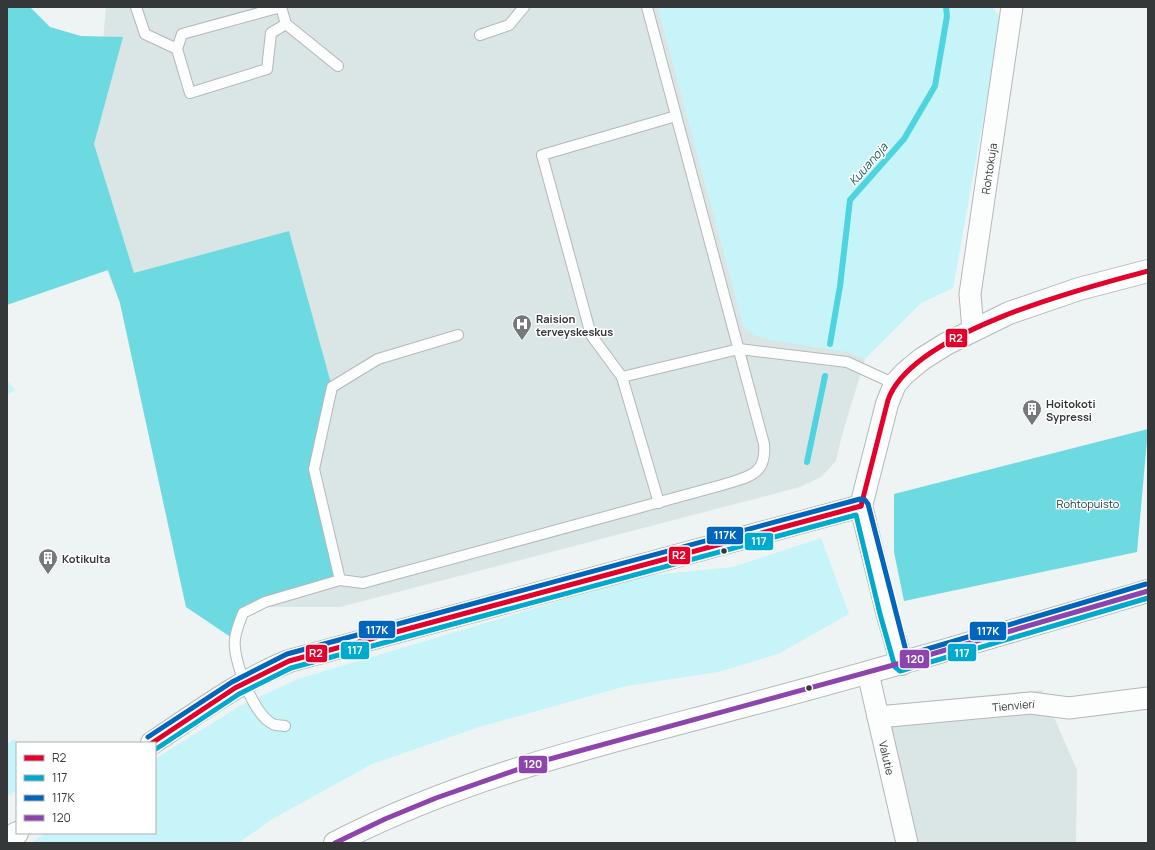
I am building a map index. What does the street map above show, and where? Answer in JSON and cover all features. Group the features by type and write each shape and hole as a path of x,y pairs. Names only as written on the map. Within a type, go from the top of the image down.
{"street":[{"name":"Rohtokuja","path":"974,330 970,294 1012,7"},
{"path":"902,664 887,612 862,506 887,404 896,384 905,373 922,359 974,330 1009,313 1079,289 1148,271"},
{"path":"154,742 245,682 264,671 289,661 862,506"},
{"path":"335,843 379,820 454,790 533,763 902,664 1148,591"},
{"name":"Valutie","path":"868,673 907,843"},
{"name":"Tienvieri","path":"878,717 1031,703 1069,708 1148,698"},
{"path":"7,839 16,834"}],"lane":[{"path":"136,7 145,34 176,49"},
{"path":"286,24 271,32 268,69 190,93 176,49 182,34 281,7 286,24 338,66"},
{"path":"480,35 509,25 524,7"},
{"path":"285,726 273,724 256,709 245,682 236,654 235,640 243,613 265,602 340,580 363,583 659,503 748,476 759,469 764,462 764,444 647,7"},
{"path":"659,503 622,377 591,335 542,155 676,116"},
{"path":"340,580 314,469 332,387 378,359 458,335"},
{"path":"622,377 739,349 847,362 896,384"}],"shaded area":[{"path":"106,7 658,7 744,327 853,353 865,359 842,435 836,461 821,477 800,487 340,607 186,607 120,303 107,270 94,144"},
{"path":"658,7 992,7 998,14 1000,25 953,288 921,303 865,359 853,353 771,340 756,336 744,327"},
{"path":"7,380 15,390 7,395"},
{"path":"821,538 849,614 778,654 718,672 626,686 479,727 372,764 274,818 238,843 31,843 44,834 156,834 156,758 240,706 298,679 643,576 733,567"},
{"path":"1042,690 1077,770 1076,843 911,843 884,705"},
{"path":"14,739 16,742 16,791 7,796 7,744"}],"green space":[{"path":"30,7 50,27 81,36 123,37 94,144 134,273 289,231 332,387 314,469 340,580 243,613 235,640 186,607 120,303 108,270 7,305 7,8"},
{"name":"Rohtopuisto","path":"1148,429 1137,552 904,601 894,552 894,494"}],"waterway":[{"name":"Kuuanoja","path":"830,344 840,286 850,200 904,139 935,86 947,16 946,7"},
{"name":"Kuuanoja","path":"807,462 825,376"}],"transit line":[{"name":"R2","path":"861,506 888,400 903,376 930,354 964,334 1003,316 1043,301 1148,271"},
{"name":"117K","path":"148,737 232,682 287,654 860,499 865,500 868,504 907,655 1146,584"},
{"name":"R2","path":"154,742 235,688 289,661 861,506"},
{"name":"117","path":"156,749 239,694 291,668 856,515 880,614 895,667 900,671 1148,598"},
{"name":"120","path":"335,843 385,819 436,798 539,762 901,663 1148,591"}],"place":[{"name":"Raision terveyskeskus","path":"522,341"},
{"name":"Hoitokoti Sypressi","path":"1032,426"},
{"name":"Kotikulta","path":"48,575"}]}
